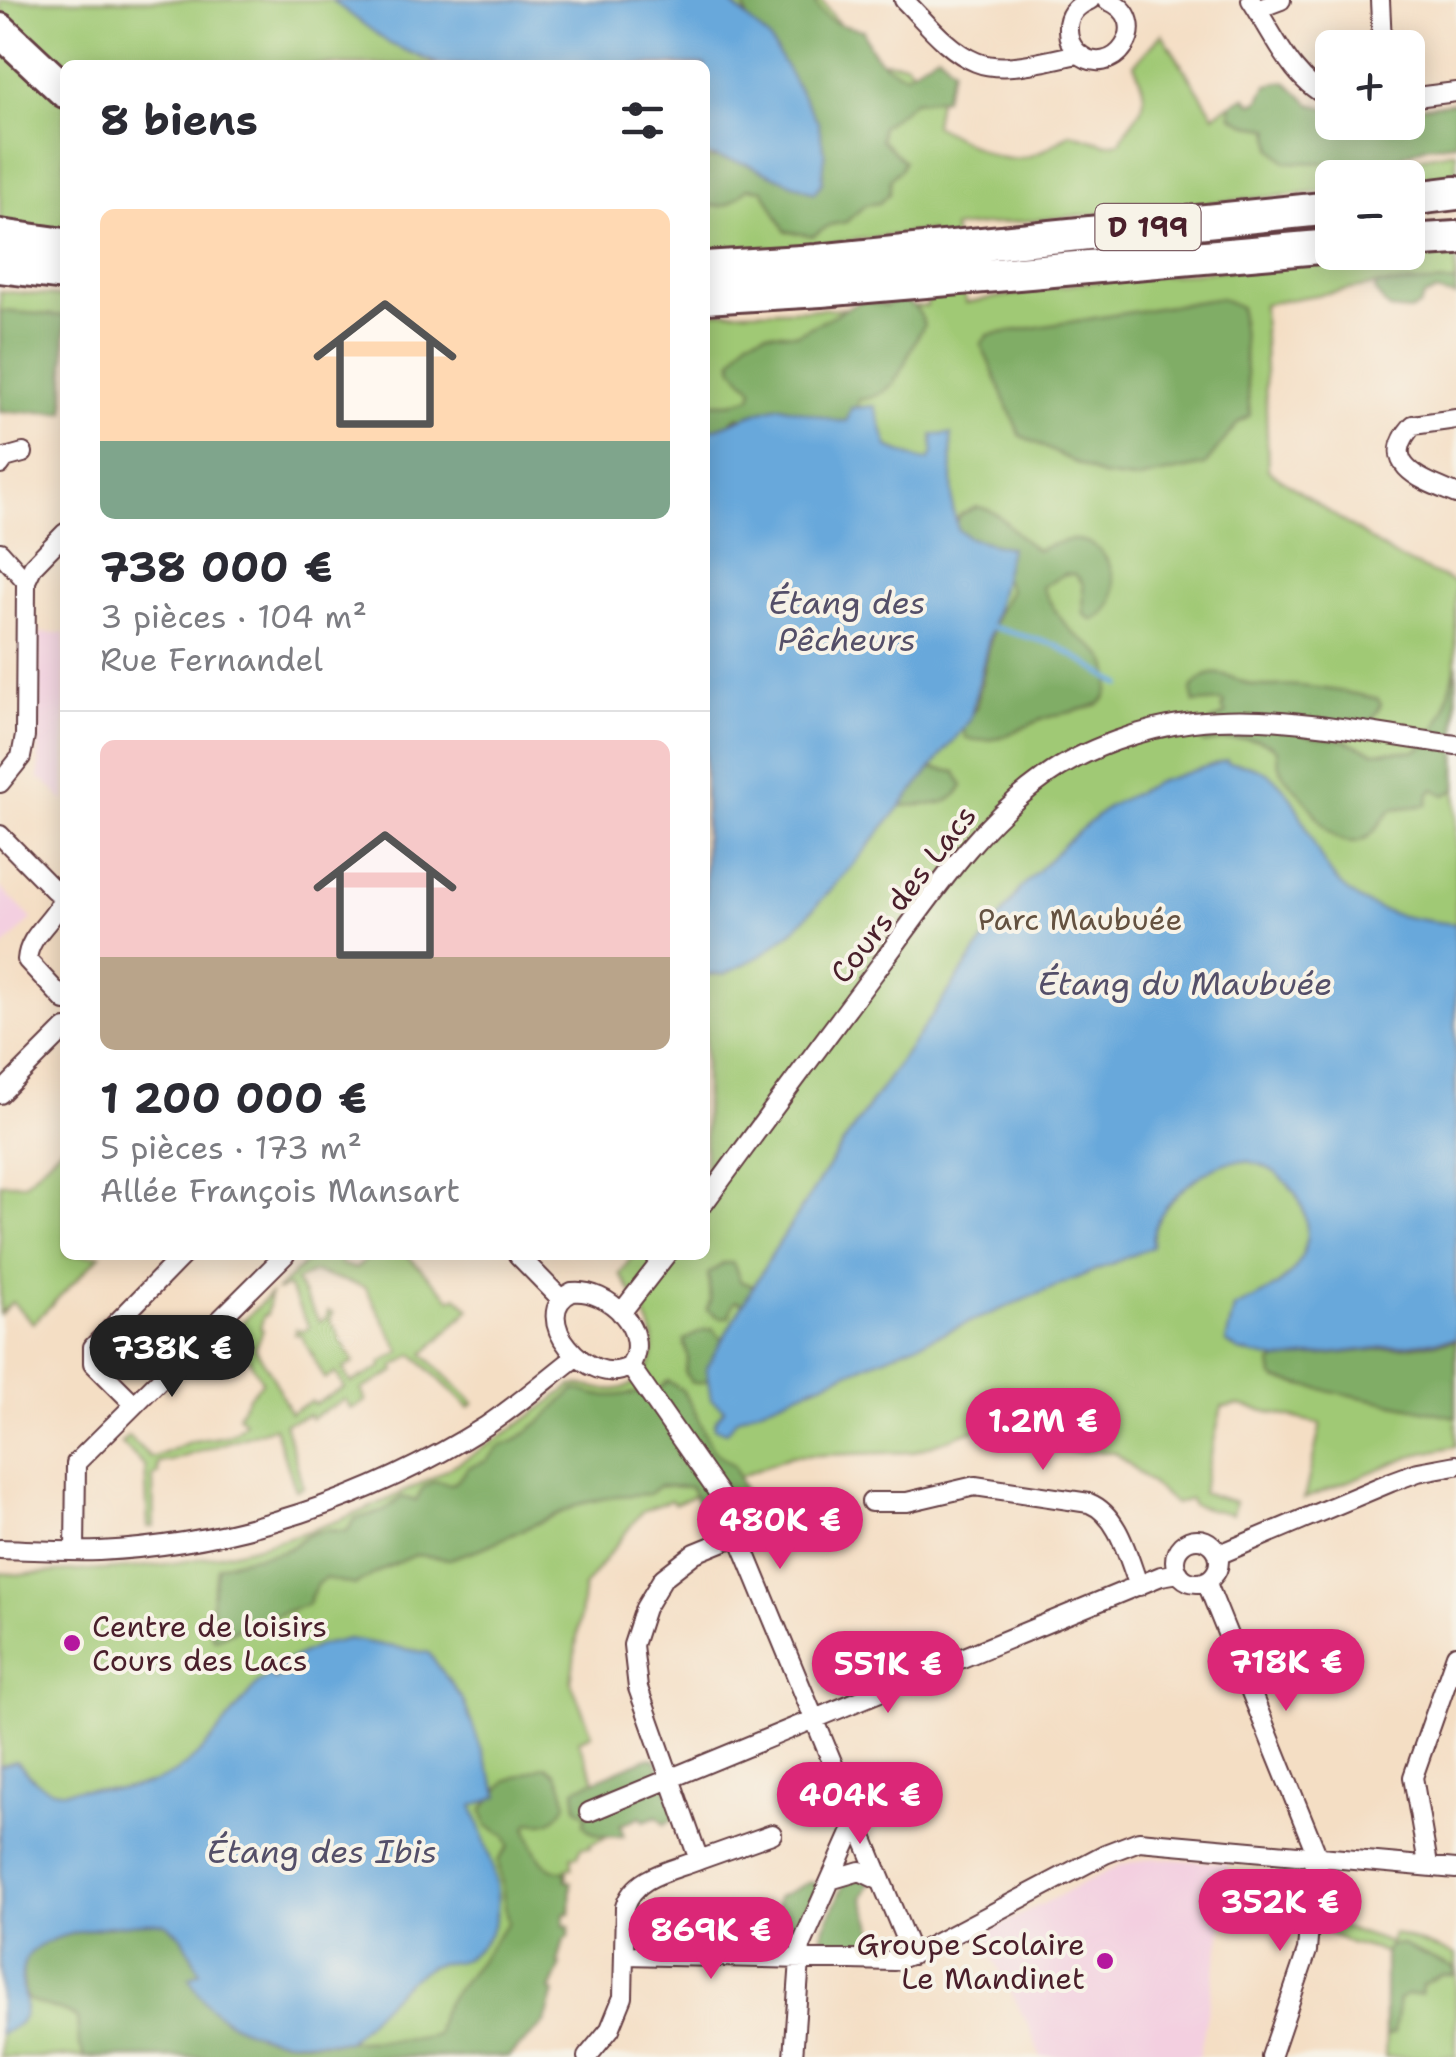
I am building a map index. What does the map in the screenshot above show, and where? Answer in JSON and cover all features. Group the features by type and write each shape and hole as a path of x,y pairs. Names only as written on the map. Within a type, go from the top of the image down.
{"highway":[{"path":"0,30 60,86"},
{"path":"1425,197 1456,193"},
{"name":"D 199","path":"977,261 1315,211"},
{"path":"0,236 60,244"},
{"path":"1425,240 1456,238"},
{"name":"D 199","path":"710,296 977,261 1315,247"},
{"path":"0,266 60,273"},
{"name":"D 199","path":"710,268 922,266"},
{"path":"0,282 60,288"}],"street":[{"path":"904,0 956,50 988,66 1079,54"},
{"path":"1090,0 1075,9 1067,27 1072,47 1096,61 1114,57 1127,43 1130,25 1126,16 1107,0"},
{"path":"1282,0 1254,5 1315,91"},
{"path":"1380,0 1381,30"},
{"path":"1425,96 1456,92"},
{"path":"1452,420 1413,425 1405,434 1401,456 1412,475 1456,494"},
{"path":"0,465 6,458 23,454"},
{"path":"0,782 21,757 25,736 26,582 32,566 60,539"},
{"path":"0,552 26,582"},
{"name":"Cours des Lacs","path":"710,1195 952,868 1004,810 1046,776 1088,752 1142,734 1214,720 1266,720 1456,746"},
{"path":"0,835 60,892"},
{"path":"60,907 31,940 26,960 60,997"},
{"path":"0,1094 60,1034"},
{"path":"134,1404 93,1363 93,1347 179,1260"},
{"path":"75,1551 76,1464 280,1260"},
{"path":"523,1260 561,1299"},
{"path":"620,1313 662,1260"},
{"path":"572,1292 590,1292 620,1313 636,1340 637,1351 630,1366 613,1373 577,1356 556,1326 556,1308 572,1292"},
{"path":"0,1549 75,1551 152,1546 210,1537 306,1512 363,1491 444,1451 489,1424 577,1356"},
{"path":"630,1366 712,1481 739,1535 912,1955"},
{"path":"1179,1573 1175,1561 1183,1544 1202,1540 1225,1552 1418,1472 1456,1465"},
{"path":"871,1502 907,1502 975,1486 1084,1502 1100,1508 1112,1522 1139,1586"},
{"path":"699,1860 638,1688 634,1644 645,1608 663,1578 694,1553 739,1535"},
{"path":"589,1812 1171,1572 1194,1582 1206,1581 1216,1572 1217,1551"},
{"path":"1206,1581 1313,1842 1315,1856 1309,1940 1271,2057"},
{"path":"1428,1864 1414,1777 1456,1655"},
{"path":"793,2057 798,1961 805,1935 857,1820"},
{"path":"587,2057 618,2014 623,1996 625,1908 629,1894 638,1884 772,1834"},
{"path":"624,1955 878,1962 912,1955 1104,1854 1139,1841 1456,1869"},
{"path":"833,1879 860,1871 882,1881"}],"shaded area":[{"path":"39,633 60,633 60,797 44,780 39,780"},
{"path":"0,887 32,919 0,951"},
{"name":"Groupe Scolaire Le Mandinet","path":"1154,1858 1228,1863 1223,1925 1199,2057 1041,2057 981,1935 1122,1864"}],"green space":[{"name":"Parc Maubuée","path":"0,0 821,0 866,60 906,63 938,100 934,125 987,153 1016,159 1049,147 1070,133 1107,144 1120,142 1144,100 1134,64 1162,34 1214,115 1231,104 1232,116 1249,125 1270,128 1273,149 1354,160 1315,160 1315,193 953,228 966,303 1080,283 1315,262 1315,270 1425,270 1425,252 1456,249 1456,282 1376,285 1263,304 1268,470 1394,556 1456,583 1456,1446 1411,1456 1304,1499 1321,1424 1239,1405 1222,1407 1202,1493 1235,1502 1232,1514 1192,1505 1190,1499 1175,1504 1115,1452 1045,1451 979,1428 913,1452 791,1456 674,1504 671,1500 642,1511 584,1587 571,1682 592,1734 578,1740 596,1783 662,1807 620,1825 617,1833 590,1844 591,1847 581,1847 578,1856 572,1856 566,1881 571,1882 570,1913 564,1913 569,1937 564,1940 558,1963 561,1965 550,1990 554,1992 545,2023 508,2057 0,2057 0,1573 144,1567 211,1557 276,1541 339,1520 458,1463 571,1386 618,1389 636,1382 648,1368 653,1349 651,1329 620,1274 630,1260 710,1260 710,312 927,306 930,231 790,248 710,250 710,60 60,60 60,68 0,10"},
{"path":"743,0 814,0 828,18 864,30 873,52 898,72 906,74 938,53 953,68 944,98 914,101 881,127 881,140 904,161 891,178 889,194 879,203 865,205 846,222 830,225 813,236 785,231 763,190 748,188 724,206 710,204 710,159 732,155 749,27"},
{"path":"0,39 60,95 60,231 0,223"},
{"path":"1285,81 1315,105 1315,140 1425,140 1425,106 1456,102 1456,143 1426,146 1393,160 1286,162 1273,149 1270,128 1249,125 1232,116 1231,104 1245,97 1252,103 1259,101 1267,85"},
{"name":"Parc Maubuée","path":"1456,151 1456,178 1425,181 1425,160 1406,160"},
{"path":"1456,282 1456,297 1435,292 1409,311 1389,309 1375,292 1376,285"},
{"path":"0,291 60,297 60,412 0,412"},
{"path":"1220,298 1240,307 1250,415 1238,423 1205,465 1134,480 1102,476 1020,435 981,344 988,335"},
{"path":"863,300 886,305 899,301 911,304 924,326 894,383 874,397 859,400 853,423 749,421 740,416 732,420 737,427 710,434 710,403 731,403 751,397 753,389 734,369 732,360 748,338 767,332 797,334"},
{"path":"0,311 60,316 60,412 0,412"},
{"path":"977,507 995,513 1037,550 1072,540 1095,546 1104,555 1114,579 1111,604 1093,620 1084,614 1083,584 1075,574 1065,574 1042,587 1068,627 1107,662 1109,685 1103,701 987,740 966,738 962,725 976,708 997,612 1010,591 993,564 953,525 961,514"},
{"path":"1456,665 1456,790 1445,795 1434,789 1427,805 1392,809 1369,836 1350,842 1334,836 1322,823 1286,779 1277,750 1269,744 1242,739 1204,743 1199,729 1226,714 1222,708 1225,704 1194,703 1191,690 1205,676 1220,674 1253,685 1310,687 1378,699 1381,705 1365,725 1288,728 1311,736 1341,739 1374,752 1415,751 1434,732 1445,709"},
{"path":"924,767 956,772 963,786 944,802 903,806 897,797"},
{"path":"60,1148 60,1260 96,1260 33,1323 12,1302 0,1314 0,1183 25,1183"},
{"path":"308,1260 342,1260 340,1264 356,1269 365,1260 412,1260 451,1299 457,1296 470,1309 424,1354 474,1403 469,1408 413,1354 394,1367 396,1371 361,1390 366,1401 351,1409 345,1399 311,1418 309,1415 285,1423 303,1487 296,1490 274,1427 158,1462 158,1474 153,1476 154,1527 148,1527 145,1466 121,1443 128,1436 154,1457 193,1441 228,1435 245,1422 238,1415 262,1382 243,1348 233,1355 224,1348 234,1339 230,1334 270,1294 255,1348 290,1413 344,1388 336,1373 325,1379 301,1335 295,1334 296,1329 303,1331 309,1327 288,1286 276,1291","holes":["314,1272 365,1287 401,1352 351,1383 343,1369 354,1362 330,1320 333,1313 328,1311 326,1318 319,1321 296,1281"]},
{"path":"724,1263 733,1263 741,1282 759,1286 753,1307 737,1301 729,1317 719,1317 707,1310 711,1300 708,1274"},
{"path":"713,1329 726,1345 718,1366 706,1381 691,1382 685,1372 688,1359 684,1340"},
{"path":"1456,1341 1456,1417 1273,1377 1271,1364 1278,1360"},
{"path":"668,1381 682,1390 712,1449 734,1466 753,1510 750,1512 713,1529 690,1487 659,1486 649,1494 580,1504 449,1559 416,1555 355,1585 325,1578 317,1584 307,1605 215,1639 212,1636 212,1595 218,1567 288,1549 313,1533 347,1531 355,1519 384,1511 402,1497 416,1501 423,1488 434,1481 451,1484 469,1467 486,1461 500,1446 515,1441 544,1419 574,1390 605,1396 655,1392"},
{"path":"647,1758 656,1759 676,1814 673,1820 664,1824 657,1816 644,1821 641,1816 620,1825 624,1836 602,1836 588,1829 584,1825 586,1814 577,1808 575,1789"},
{"path":"545,1766 558,1777 567,1803 552,1820 530,1822 526,1827 544,1863 566,1872 566,1881 571,1882 570,1913 564,1913 569,1937 564,1940 558,1963 561,1965 550,1990 554,1992 545,2023 508,2057 84,2057 77,2019 26,1998 23,1967 35,1949 90,1930 165,1923 182,1936 200,1972 190,1978 206,2002 245,2030 282,2040 321,2042 398,2040 436,2034 450,1998 508,1923 498,1861 509,1846 505,1835 487,1826 482,1810 506,1781"},
{"path":"858,1878 871,1882 863,1897 874,1928 874,1942 870,1946 832,1948 822,1941 822,1933 844,1884"},
{"path":"810,1882 821,1886 819,1890 800,1914 787,1942 777,1949 773,1947 778,1897"},
{"path":"1323,1921 1390,1943 1393,1933 1456,1955 1456,2057 1385,2057 1389,1953 1350,1943 1321,1930"},
{"path":"1400,1944 1454,1968 1455,1975 1441,1975 1422,1985 1421,1994 1399,1999 1394,2033 1385,2036 1385,1953 1389,1946"}],"water":[{"path":"331,0 728,0 770,40 818,122 825,156 822,183 814,193 747,164 710,156 710,60 428,60 390,44"},
{"name":"Étang des Pêcheurs","path":"781,406 847,421 851,408 875,406 888,447 920,460 929,460 933,453 933,435 951,434 953,510 958,530 970,538 1010,548 970,720 856,862 795,929 762,955 725,974 710,975 710,429"},
{"name":"Étang du Maubuée","path":"1227,760 1270,775 1284,789 1324,863 1348,891 1392,913 1456,924 1456,1339 1278,1360 1239,1351 1226,1342 1234,1308 1260,1296 1291,1272 1305,1247 1307,1229 1295,1193 1283,1178 1249,1162 1229,1162 1199,1177 1171,1201 1157,1222 1152,1247 737,1418 726,1432 715,1428 714,1423 724,1409 711,1399 706,1368 772,1254 846,1139 1020,889 1109,806 1157,782"},
{"name":"Étang des Ibis","path":"348,1639 429,1653 463,1700 499,1796 473,1806 497,1888 493,1927 482,1944 464,1959 432,1966 416,1975 348,2041 312,2042 260,2035 227,2021 213,2010 189,1978 200,1972 182,1936 165,1923 89,1930 34,1950 22,1973 25,2011 14,2027 0,2034 0,1766 16,1761 41,1784 60,1791 117,1789 167,1777 204,1749 258,1683 270,1675 275,1680 281,1677 281,1664 318,1646"}],"waterway":[{"path":"992,627 1056,645 1121,685"}],"place":[{"name":"Centre de loisirs Cours des Lacs","path":"72,1643"},
{"name":"Groupe Scolaire Le Mandinet","path":"1105,1961"}]}
